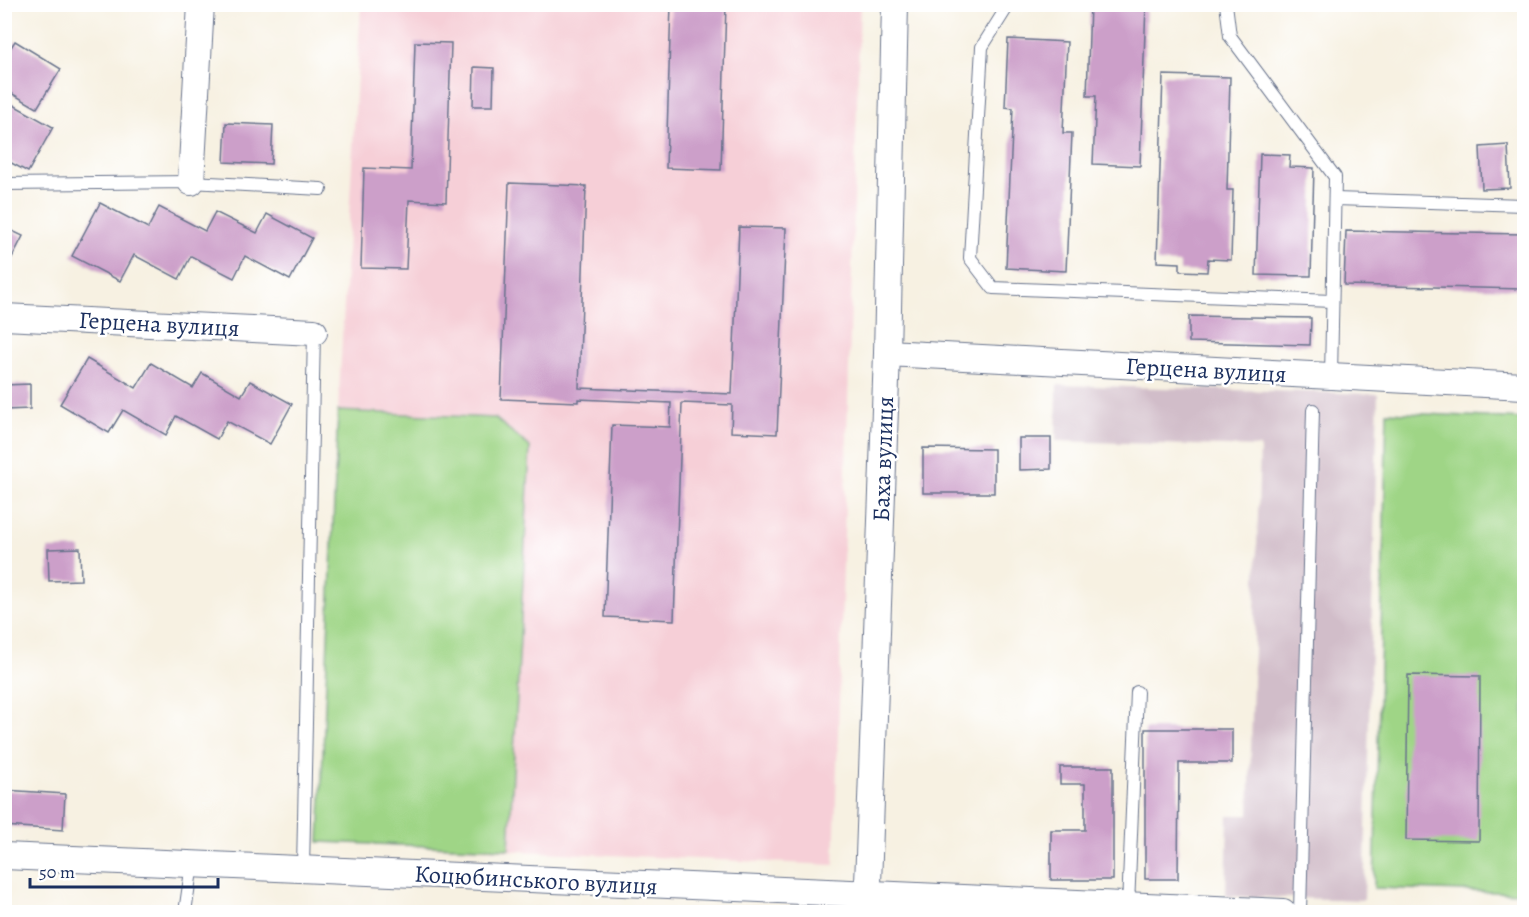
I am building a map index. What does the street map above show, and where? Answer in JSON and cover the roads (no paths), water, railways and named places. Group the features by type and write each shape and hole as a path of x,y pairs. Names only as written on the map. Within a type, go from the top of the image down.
{"street":[{"path":"191,182 201,4"},
{"name":"Баха вулиця","path":"867,903 887,354 895,4"},
{"name":"Герцена вулиця","path":"4,317 315,332"},
{"name":"Герцена вулиця","path":"887,354 1524,386"},
{"name":"Коцюбинського вулиця","path":"4,856 303,869 867,903 1128,906 1283,912"}],"lane":[{"path":"1009,4 982,47 970,258 993,288 1332,301"},
{"path":"1226,4 1230,36 1335,177 1331,376"},
{"path":"4,184 191,182 321,189"},
{"path":"1335,200 1524,205"},
{"path":"303,869 315,332"},
{"path":"1300,912 1313,410"},
{"path":"1128,906 1137,692"},
{"path":"185,912 192,864"}]}
